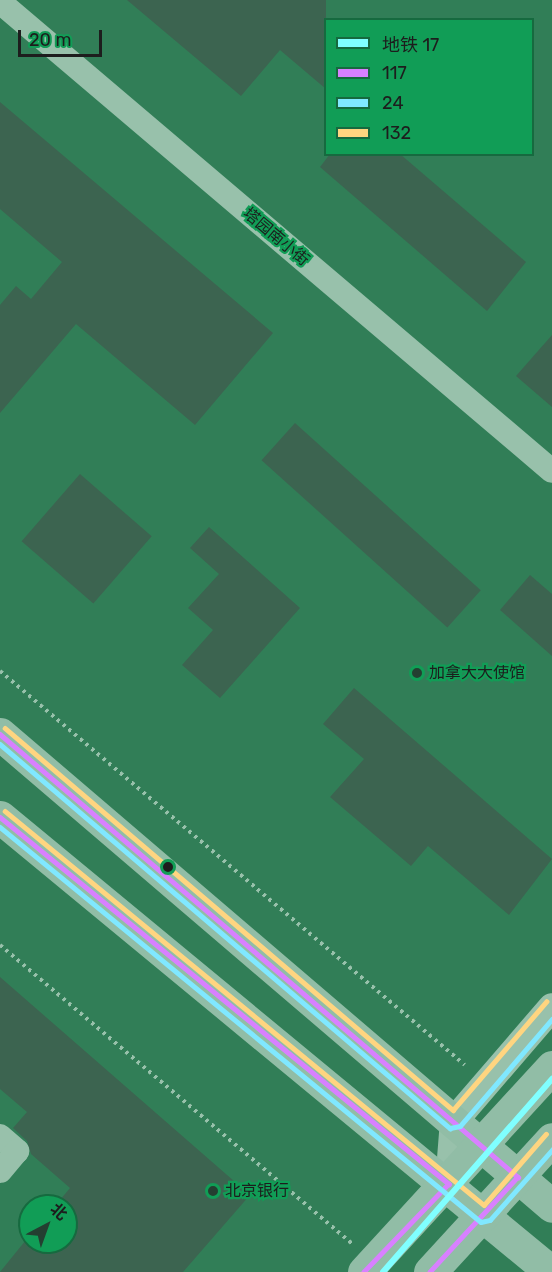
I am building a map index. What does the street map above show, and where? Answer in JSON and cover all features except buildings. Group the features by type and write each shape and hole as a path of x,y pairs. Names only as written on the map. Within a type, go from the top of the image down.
{"main road":[{"path":"0,734 552,1206"},
{"path":"0,817 449,1184 551,1272"},
{"path":"368,1267 449,1184 552,1067"},
{"path":"430,1272 485,1215 552,1139"}],"street":[{"name":"塔园南小街","path":"0,2 552,471"},
{"path":"449,1184 453,1121 552,1007"},
{"path":"0,1136 17,1151 0,1171"}],"path":[{"path":"0,671 487,1083"},
{"path":"0,945 368,1267"}],"metro line":[{"name":"17","path":"383,1272 552,1079"}],"transit line":[{"name":"132","path":"5,728 453,1110 546,1002"},
{"name":"117","path":"0,734 518,1177 430,1272"},
{"name":"24","path":"0,744 450,1128 460,1126 552,1019"},
{"name":"132","path":"5,811 484,1205 546,1134"},
{"name":"117","path":"0,817 449,1184 364,1272"},
{"name":"24","path":"0,827 481,1222 490,1220 552,1150"}],"place":[{"name":"加拿大大使馆","path":"417,673"},
{"name":"北京银行","path":"213,1191"}]}
